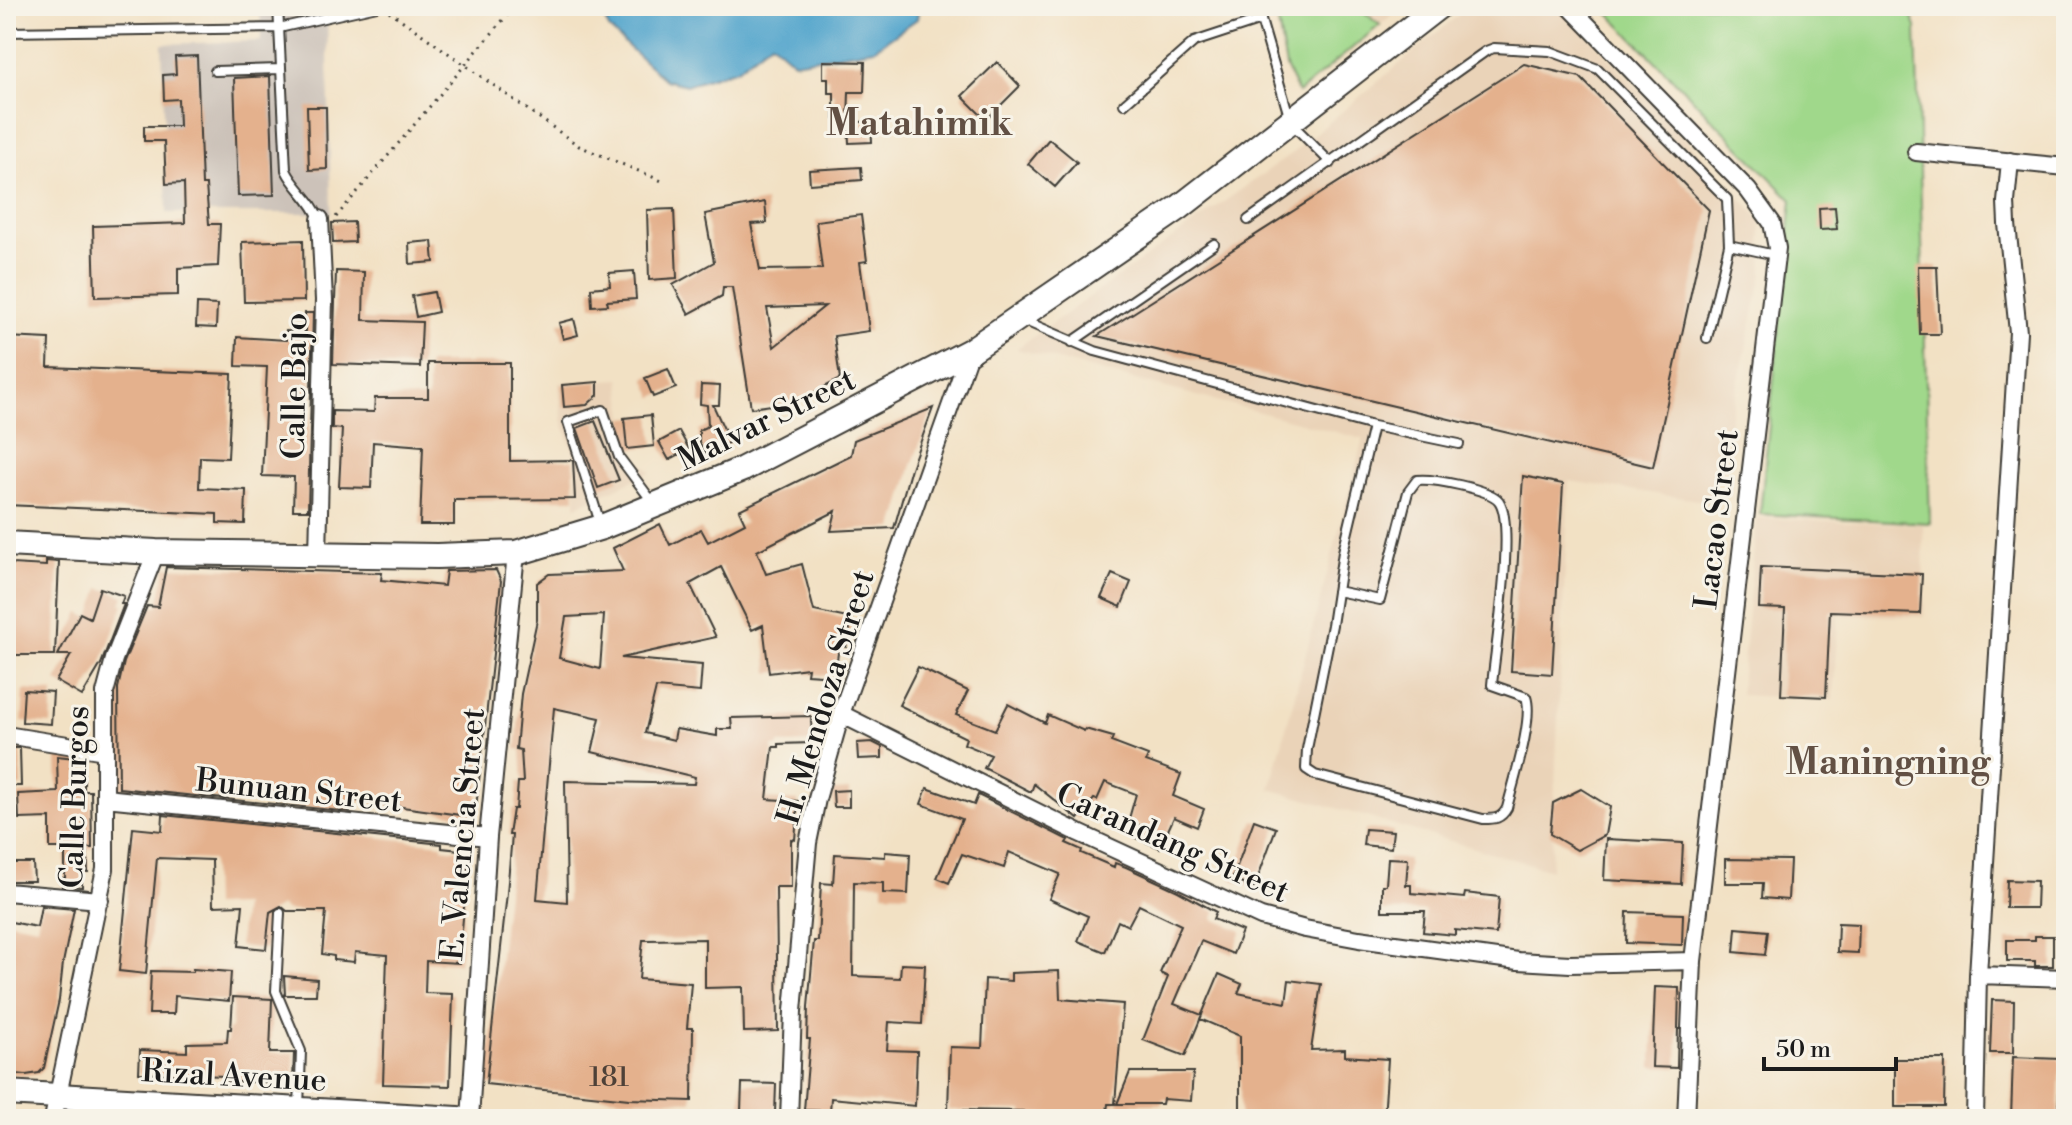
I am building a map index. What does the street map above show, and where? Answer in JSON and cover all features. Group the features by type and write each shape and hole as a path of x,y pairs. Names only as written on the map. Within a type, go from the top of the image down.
{"main road":[{"name":"Malvar Street","path":"6,544 156,552 437,556 516,553 602,527 743,469 970,351 1169,215 1439,6"},
{"name":"Rizal Avenue","path":"6,1093 55,1108 299,1111 458,1119"}],"street":[{"name":"Lacao Street","path":"1569,6 1761,205 1772,223 1777,248 1693,961 1686,1119"},
{"path":"1916,152 2066,167"},
{"path":"1975,1119 1978,975 2016,393 2018,332 2006,202 2010,161"},
{"name":"Calle Bajo","path":"318,555 324,300 321,226"},
{"name":"H. Mendoza Street","path":"789,1119 793,1011 808,843 817,799 841,714 970,351"},
{"name":"Calle Burgos","path":"55,1108 105,869 107,681 156,552"},
{"name":"E. Valencia Street","path":"470,1119 488,837 516,553"},
{"name":"Carandang Street","path":"841,714 1079,833 1261,917 1359,939 1518,961 1570,964 1693,961"},
{"path":"6,735 105,751"},
{"name":"Bunuan Street","path":"105,798 488,837"},
{"path":"6,892 100,900"},
{"path":"1978,975 2066,978"}],"lane":[{"path":"278,6 286,170 293,185 315,207 321,226"},
{"path":"6,32 279,28 380,6"},
{"path":"1261,6 1261,20 1291,123 1331,163"},
{"path":"1124,104 1194,42 1261,20"},
{"path":"1248,220 1486,51 1494,48 1550,51 1598,69 1727,199 1729,245 1707,338"},
{"path":"215,71 280,69"},
{"path":"1072,342 1214,244"},
{"path":"1729,245 1775,255"},
{"path":"1018,319 1095,351 1373,426 1459,444"},
{"path":"602,527 568,422 603,410 619,457 655,506"},
{"path":"1337,591 1380,600 1408,492 1417,480 1427,478 1475,489 1500,502 1504,514 1505,556 1492,685 1526,697 1529,704 1523,744 1503,815 1497,819 1483,819 1315,775 1306,769 1343,552 1373,426"},
{"path":"280,913 276,991 301,1051 299,1111"}],"path":[{"path":"380,6 579,146 662,181"},
{"path":"321,226 515,6"}],"shaded area":[{"path":"260,6 327,6 331,213 167,213 162,44 261,41"},
{"path":"1357,6 1403,6 1380,25"},
{"path":"1469,6 1561,6 1760,219 1763,274 1711,502 1569,481 1551,870 1270,789 1363,439 1016,349 1290,155"},
{"path":"620,379 627,450 651,472 576,506 576,460 562,419 559,383"},
{"path":"1757,518 1923,525 1924,617 1838,615 1833,700 1740,695"}],"green space":[{"path":"1275,6 1357,6 1380,25 1298,93 1286,67"},
{"path":"1601,6 1908,6 1916,27 1930,523 1760,514 1792,200"}],"water":[{"path":"599,6 919,6 917,19 874,49 794,62 771,42 737,69 686,85 665,80 609,29"}],"building":[{"path":"197,56 202,185 206,185 209,224 220,224 218,266 178,268 178,295 95,297 93,226 185,223 184,183 166,184 164,141 144,141 144,126 179,126 178,99 164,100 163,75 176,74 175,57"},
{"path":"823,61 865,62 864,92 849,92 848,120 834,119 834,93 828,93 828,78 823,78"},
{"path":"997,62 1020,86 986,120 962,96"},
{"path":"1524,64 1580,77 1709,210 1653,467 1097,336"},
{"path":"270,76 274,195 238,196 234,78"},
{"path":"307,107 326,107 327,169 309,170"},
{"path":"871,121 872,142 849,143 848,123"},
{"path":"1049,139 1077,162 1055,187 1028,164"},
{"path":"861,167 862,180 810,184 809,170"},
{"path":"765,202 767,223 751,224 760,270 822,269 816,221 861,215 867,261 860,262 869,331 834,336 840,379 798,401 751,408 732,287 723,287 722,296 689,314 673,285 714,262 705,214","holes":["825,306 774,347 767,308"]},
{"path":"1835,207 1837,229 1820,230 1819,208"},
{"path":"674,209 677,278 649,280 647,210"},
{"path":"354,222 355,242 333,243 332,223"},
{"path":"303,240 304,301 244,302 242,242"},
{"path":"432,241 434,262 410,264 409,243"},
{"path":"1918,266 1937,266 1940,334 1920,334"},
{"path":"336,271 364,272 363,320 422,322 420,367 333,364"},
{"path":"634,271 636,299 607,301 608,305 592,306 591,288 610,286 609,273"},
{"path":"434,292 438,312 416,317 412,296"},
{"path":"197,304 217,305 216,328 196,327"},
{"path":"305,313 313,313 308,510 293,510 294,477 262,476 267,367 236,366 237,337 286,340 286,331 305,332"},
{"path":"574,319 578,335 563,339 559,323"},
{"path":"6,337 49,339 48,367 232,374 228,458 200,457 199,488 246,490 245,524 217,523 217,514 6,505"},
{"path":"428,363 510,363 510,461 573,460 575,499 454,500 454,525 420,525 423,446 373,442 371,488 339,487 342,429 332,428 332,411 374,412 375,398 428,398"},
{"path":"668,369 676,388 653,397 645,378"},
{"path":"598,382 598,395 587,405 564,407 562,385"},
{"path":"701,385 720,386 719,405 713,405 730,442 705,454 699,442 699,430 708,426 707,405 700,404"},
{"path":"933,408 894,528 831,531 836,511 757,551 766,574 802,564 814,611 852,619 846,647 839,645 835,676 807,674 808,668 769,673 763,625 752,630 721,567 690,584 716,637 621,658 702,665 700,692 656,688 645,733 674,740 676,729 717,736 717,729 732,729 731,718 811,716 812,743 773,747 767,799 798,801 795,840 791,839 791,887 776,887 778,1031 744,1032 743,987 705,988 705,939 643,940 639,979 691,983 687,1028 693,1028 692,1101 629,1099 486,1084 507,893 512,835 509,835 513,809 516,809 518,782 523,782 521,750 516,749 521,694 537,620 537,583 549,574 623,571 613,548 660,524 670,545 701,529 708,542 745,523 739,510 851,455 854,440","holes":["604,615 600,669 559,658 566,617","554,708 600,718 592,752 695,777 694,784 565,781 567,902 537,899"]},
{"path":"651,415 654,446 627,449 624,418"},
{"path":"595,421 619,480 598,488 577,428"},
{"path":"679,431 689,449 669,460 659,442"},
{"path":"1523,476 1563,484 1552,674 1511,671"},
{"path":"46,561 59,562 55,655 6,655 12,564 46,566"},
{"path":"166,567 382,573 381,580 444,586 446,571 496,570 501,581 475,817 352,800 350,812 119,788 118,688 124,662 147,606 158,607"},
{"path":"1761,567 1922,574 1920,614 1830,611 1826,697 1781,695 1785,609 1759,608"},
{"path":"1112,574 1131,582 1121,607 1101,598"},
{"path":"100,588 124,596 121,604 124,604 101,664 82,696 56,681 71,655 58,655 80,613 90,618"},
{"path":"918,667 968,691 956,715 995,730 1008,704 1045,723 1048,715 1084,731 1113,737 1111,742 1148,756 1146,761 1181,774 1173,796 1204,809 1197,827 1174,817 1160,848 1136,838 1141,826 1128,822 1136,794 1105,782 1097,800 1094,799 1078,819 1034,784 1031,792 984,768 991,755 964,744 966,738 899,705"},
{"path":"24,690 53,692 51,724 22,722"},
{"path":"872,742 882,747 882,758 858,759 857,743"},
{"path":"6,748 20,748 21,786 6,786"},
{"path":"57,756 84,759 84,791 91,791 92,848 87,848 88,872 82,872 82,887 62,886 65,848 50,848 50,818 19,819 18,794 58,792"},
{"path":"927,788 974,805 978,795 1068,840 1066,843 1082,850 1081,853 1114,867 1115,863 1126,867 1178,891 1216,912 1213,919 1242,931 1233,954 1201,941 1174,1004 1202,1015 1185,1056 1143,1040 1168,977 1160,973 1181,925 1139,905 1128,926 1118,921 1105,952 1078,941 1088,916 1049,899 1060,874 1009,852 1004,868 962,854 949,883 937,878 962,819 921,804"},
{"path":"1581,789 1610,807 1605,835 1577,850 1550,834 1553,803"},
{"path":"849,790 849,807 834,807 833,791"},
{"path":"163,815 442,844 442,848 469,851 459,963 426,961 425,993 453,994 450,1086 383,1084 387,955 355,952 354,962 334,960 334,956 322,954 326,911 287,911 281,906 270,912 266,949 239,946 243,905 213,906 212,860 157,858 146,974 119,971 133,828 162,831"},
{"path":"1254,820 1276,828 1254,888 1232,880"},
{"path":"1365,829 1393,831 1391,848 1363,845"},
{"path":"1606,839 1683,843 1681,884 1604,880"},
{"path":"885,852 910,854 908,894 883,893 883,883 854,882 853,976 900,978 901,964 925,965 922,1024 889,1022 887,1050 917,1051 915,1106 831,1098 830,1111 804,1110 810,1039 807,1039 808,1007 814,941 818,941 821,883 833,884 835,854 885,857"},
{"path":"1388,858 1408,859 1406,885 1411,885 1411,893 1464,898 1465,893 1499,897 1496,934 1455,930 1455,935 1423,932 1425,911 1382,911 1382,885 1386,885"},
{"path":"1725,859 1790,860 1788,900 1762,898 1763,883 1725,883"},
{"path":"6,863 33,863 34,881 6,881"},
{"path":"2007,880 2037,881 2036,908 2006,908"},
{"path":"41,906 74,909 59,1000 44,1068 39,1073 26,1075 6,1073 6,921 37,927"},
{"path":"1627,912 1683,914 1682,945 1626,943"},
{"path":"1838,923 1859,924 1858,953 1837,952"},
{"path":"1736,928 1768,931 1765,955 1734,952"},
{"path":"2035,936 2053,936 2053,966 2035,966 2035,961 2007,961 2007,940 2035,940"},
{"path":"193,969 231,972 229,1001 175,996 174,1014 149,1014 151,971 193,972"},
{"path":"1059,971 1060,999 1123,1004 1115,1104 1108,1104 1106,1119 1060,1119 1061,1113 948,1110 950,1047 982,1048 985,979 1011,981 1011,973"},
{"path":"1219,974 1242,984 1238,993 1286,1003 1289,980 1321,984 1311,1050 1345,1049 1345,1056 1388,1059 1384,1119 1240,1119 1240,1036 1200,1019"},
{"path":"284,976 317,979 316,995 285,995"},
{"path":"1655,987 1679,988 1677,1068 1652,1067"},
{"path":"233,997 272,999 270,1053 294,1053 293,1082 225,1082 225,1076 139,1073 140,1050 187,1052 187,1043 227,1042"},
{"path":"1992,1000 2014,1001 2013,1053 1990,1053"},
{"path":"2013,1057 2060,1059 2058,1119 2011,1119"},
{"path":"1895,1059 1945,1059 1944,1107 1895,1107"},
{"path":"1130,1072 1193,1072 1191,1101 1163,1099 1162,1104 1117,1104"},
{"path":"742,1083 776,1084 775,1113 741,1111"}],"district":[{"name":"Matahimik","path":"919,122"},
{"name":"Maningning","path":"1888,761"}]}
